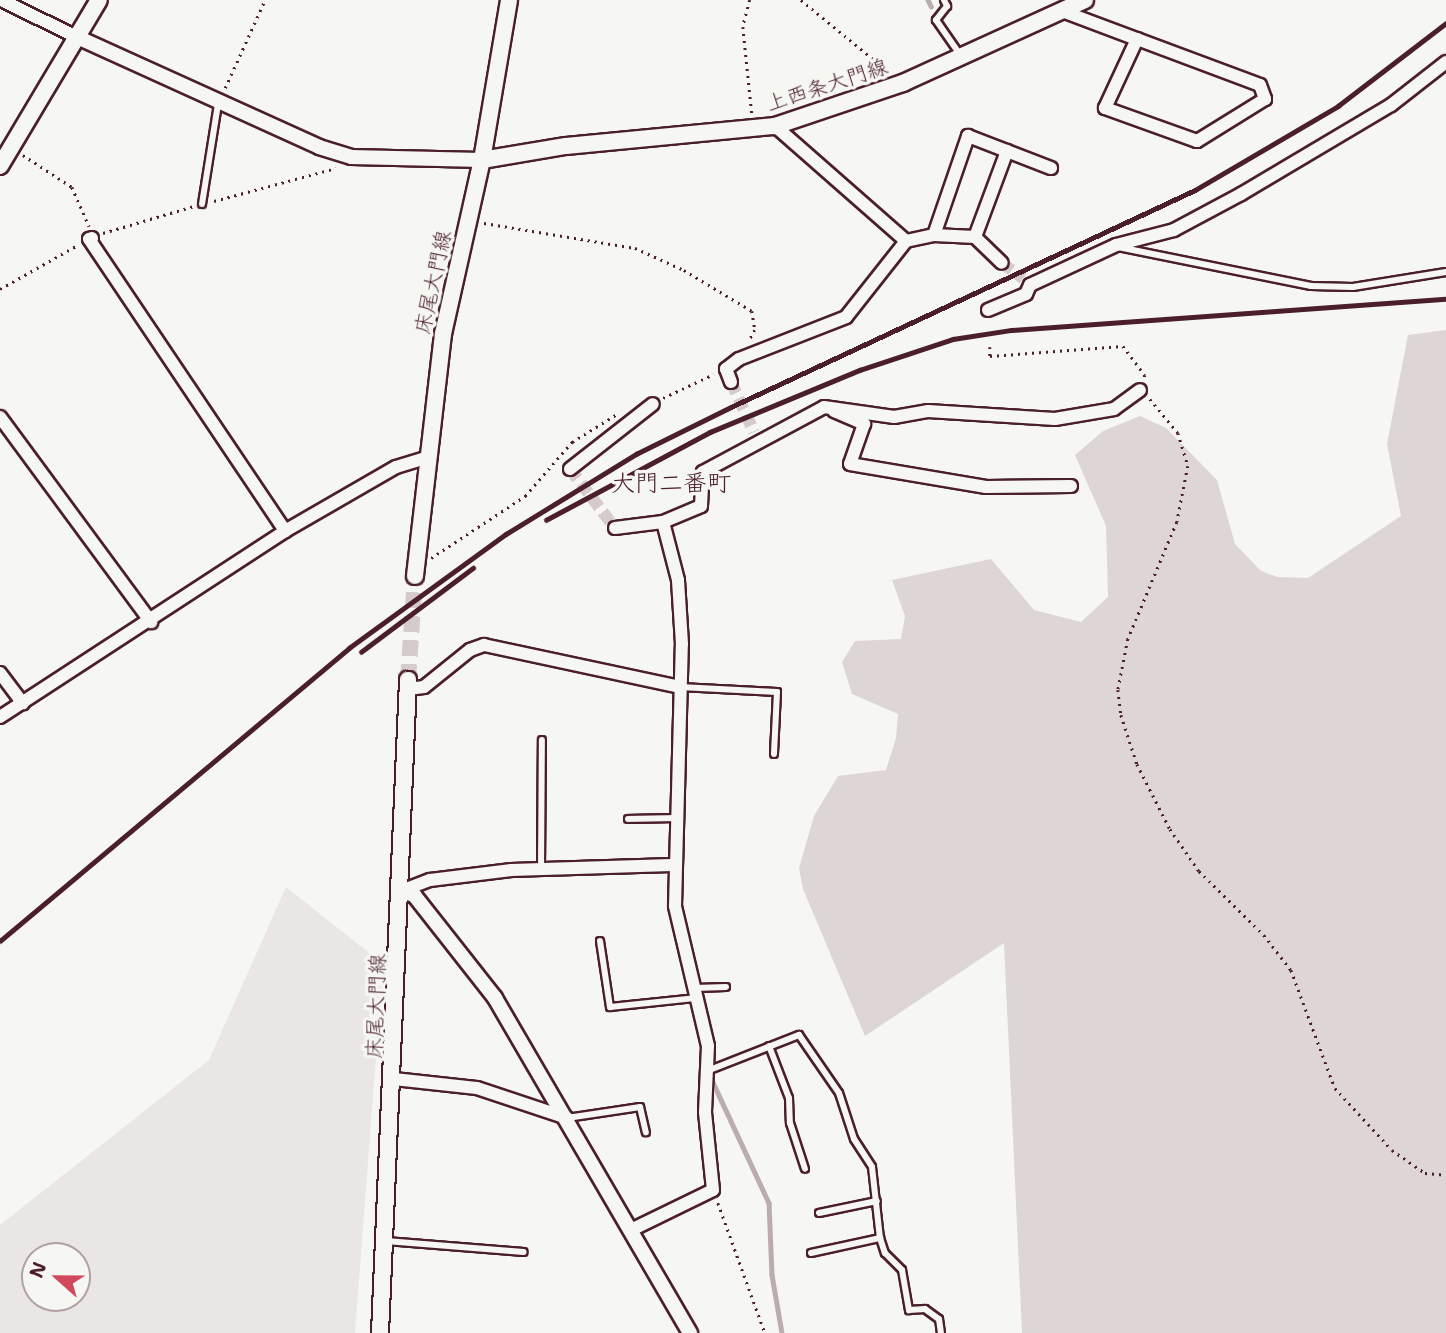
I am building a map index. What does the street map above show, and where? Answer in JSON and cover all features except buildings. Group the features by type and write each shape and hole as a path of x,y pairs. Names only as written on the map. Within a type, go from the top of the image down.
{"main road":[{"path":"0,166 99,0"},
{"name":"床尾大門線","path":"416,568 425,457 443,334 482,160 509,0"},
{"name":"上西条大門線","path":"482,160 566,146 775,126 903,83 1085,0"},
{"name":"床尾大門線","path":"380,1333 380,1280 386,1241 394,1079 408,684"}],"street":[{"path":"1,0 218,104 351,157 482,160"},
{"path":"1062,11 1137,39 1260,85 1265,99 1197,141 1105,108 1137,39"},
{"path":"988,310 1026,294 1027,281 1116,245 1174,230 1241,194 1391,105 1446,62"},
{"path":"775,126 906,241"},
{"path":"934,235 968,136 1051,168"},
{"path":"975,237 1007,151"},
{"path":"732,382 726,369 738,359 846,317 906,241 934,235 975,237 1002,264"},
{"path":"90,239 285,531"},
{"path":"615,528 663,522 701,506 703,472 756,436 824,407 894,417 928,411 1055,419 1114,409 1140,390"},
{"path":"570,469 653,404"},
{"path":"824,407 864,424 850,464 986,487 1071,485"},
{"path":"0,417 152,622"},
{"path":"0,717 152,622 285,531 396,467 425,457"},
{"path":"631,1230 713,1190 705,1072 708,1046 694,993 687,946 674,906 672,864 680,687 678,580 663,522"},
{"path":"408,684 424,687 470,650 484,645 680,687"},
{"path":"0,673 23,703"},
{"path":"401,891 430,880 541,870 672,864"},
{"path":"401,891 414,895 495,998 690,1333"},
{"path":"394,1079 477,1088 567,1118"}],"lane":[{"path":"944,0 947,6 936,20 962,57"},
{"path":"202,204 218,104"},
{"path":"1116,245 1124,251 1311,286 1353,286 1446,272"},
{"path":"680,687 777,692 774,754"},
{"path":"541,870 542,740"},
{"path":"628,819 675,818"},
{"path":"600,941 610,1007 726,987"},
{"path":"705,1072 799,1035 839,1093 854,1139 872,1167 880,1238 885,1253 902,1270 909,1310 925,1309 939,1319 941,1333"},
{"path":"769,1046 789,1098 790,1124 805,1169"},
{"path":"567,1118 640,1107 646,1132"},
{"path":"819,1213 877,1201"},
{"path":"811,1253 880,1238"},
{"path":"386,1241 524,1252"}],"path":[{"path":"218,104 265,0"},
{"path":"750,0 743,27 752,130"},
{"path":"801,0 903,83"},
{"path":"11,148 72,187 90,239"},
{"path":"0,289 90,239 202,204 302,179 337,168 351,157"},
{"path":"468,220 635,248 684,270 752,311 755,330 738,359"},
{"path":"990,347 990,356 1123,346 1145,375 1140,390 1178,433 1188,466 1177,522 1128,639 1118,690 1121,715 1138,764 1170,829 1199,871 1264,935 1292,970 1335,1088 1383,1143 1425,1173 1446,1175"},
{"path":"653,404 726,369"},
{"path":"416,568 526,496 572,442 621,413"},
{"path":"713,1190 765,1333"}],"shaded area":[{"path":"1446,330 1446,1333 1022,1333 1004,943 865,1036 803,889 799,868 814,816 838,776 886,770 896,738 898,714 852,694 842,662 855,641 901,639 905,616 892,580 991,559 1034,610 1081,622 1108,597 1106,526 1075,455 1103,431 1140,416 1166,428 1217,480 1235,544 1261,571 1278,577 1308,578 1401,516 1387,444 1408,335"},
{"path":"286,887 383,964 355,1333 0,1333 0,1225 209,1060"}],"waterway":[{"path":"928,0 931,6"},
{"path":"711,1078 769,1203 772,1275 782,1333"}],"tunnel":[{"path":"1002,263 1023,278"},
{"path":"731,382 754,432"},
{"path":"570,469 615,528"},
{"path":"408,680 415,576"}],"railway":[{"path":"0,941 349,648 506,534 636,454 1195,190 1338,106 1446,23"},
{"path":"546,520 710,432 860,370 953,339 1011,330 1446,299"},
{"path":"361,652 473,568"}],"district":[{"name":"大門二番町","path":"671,484"}]}
